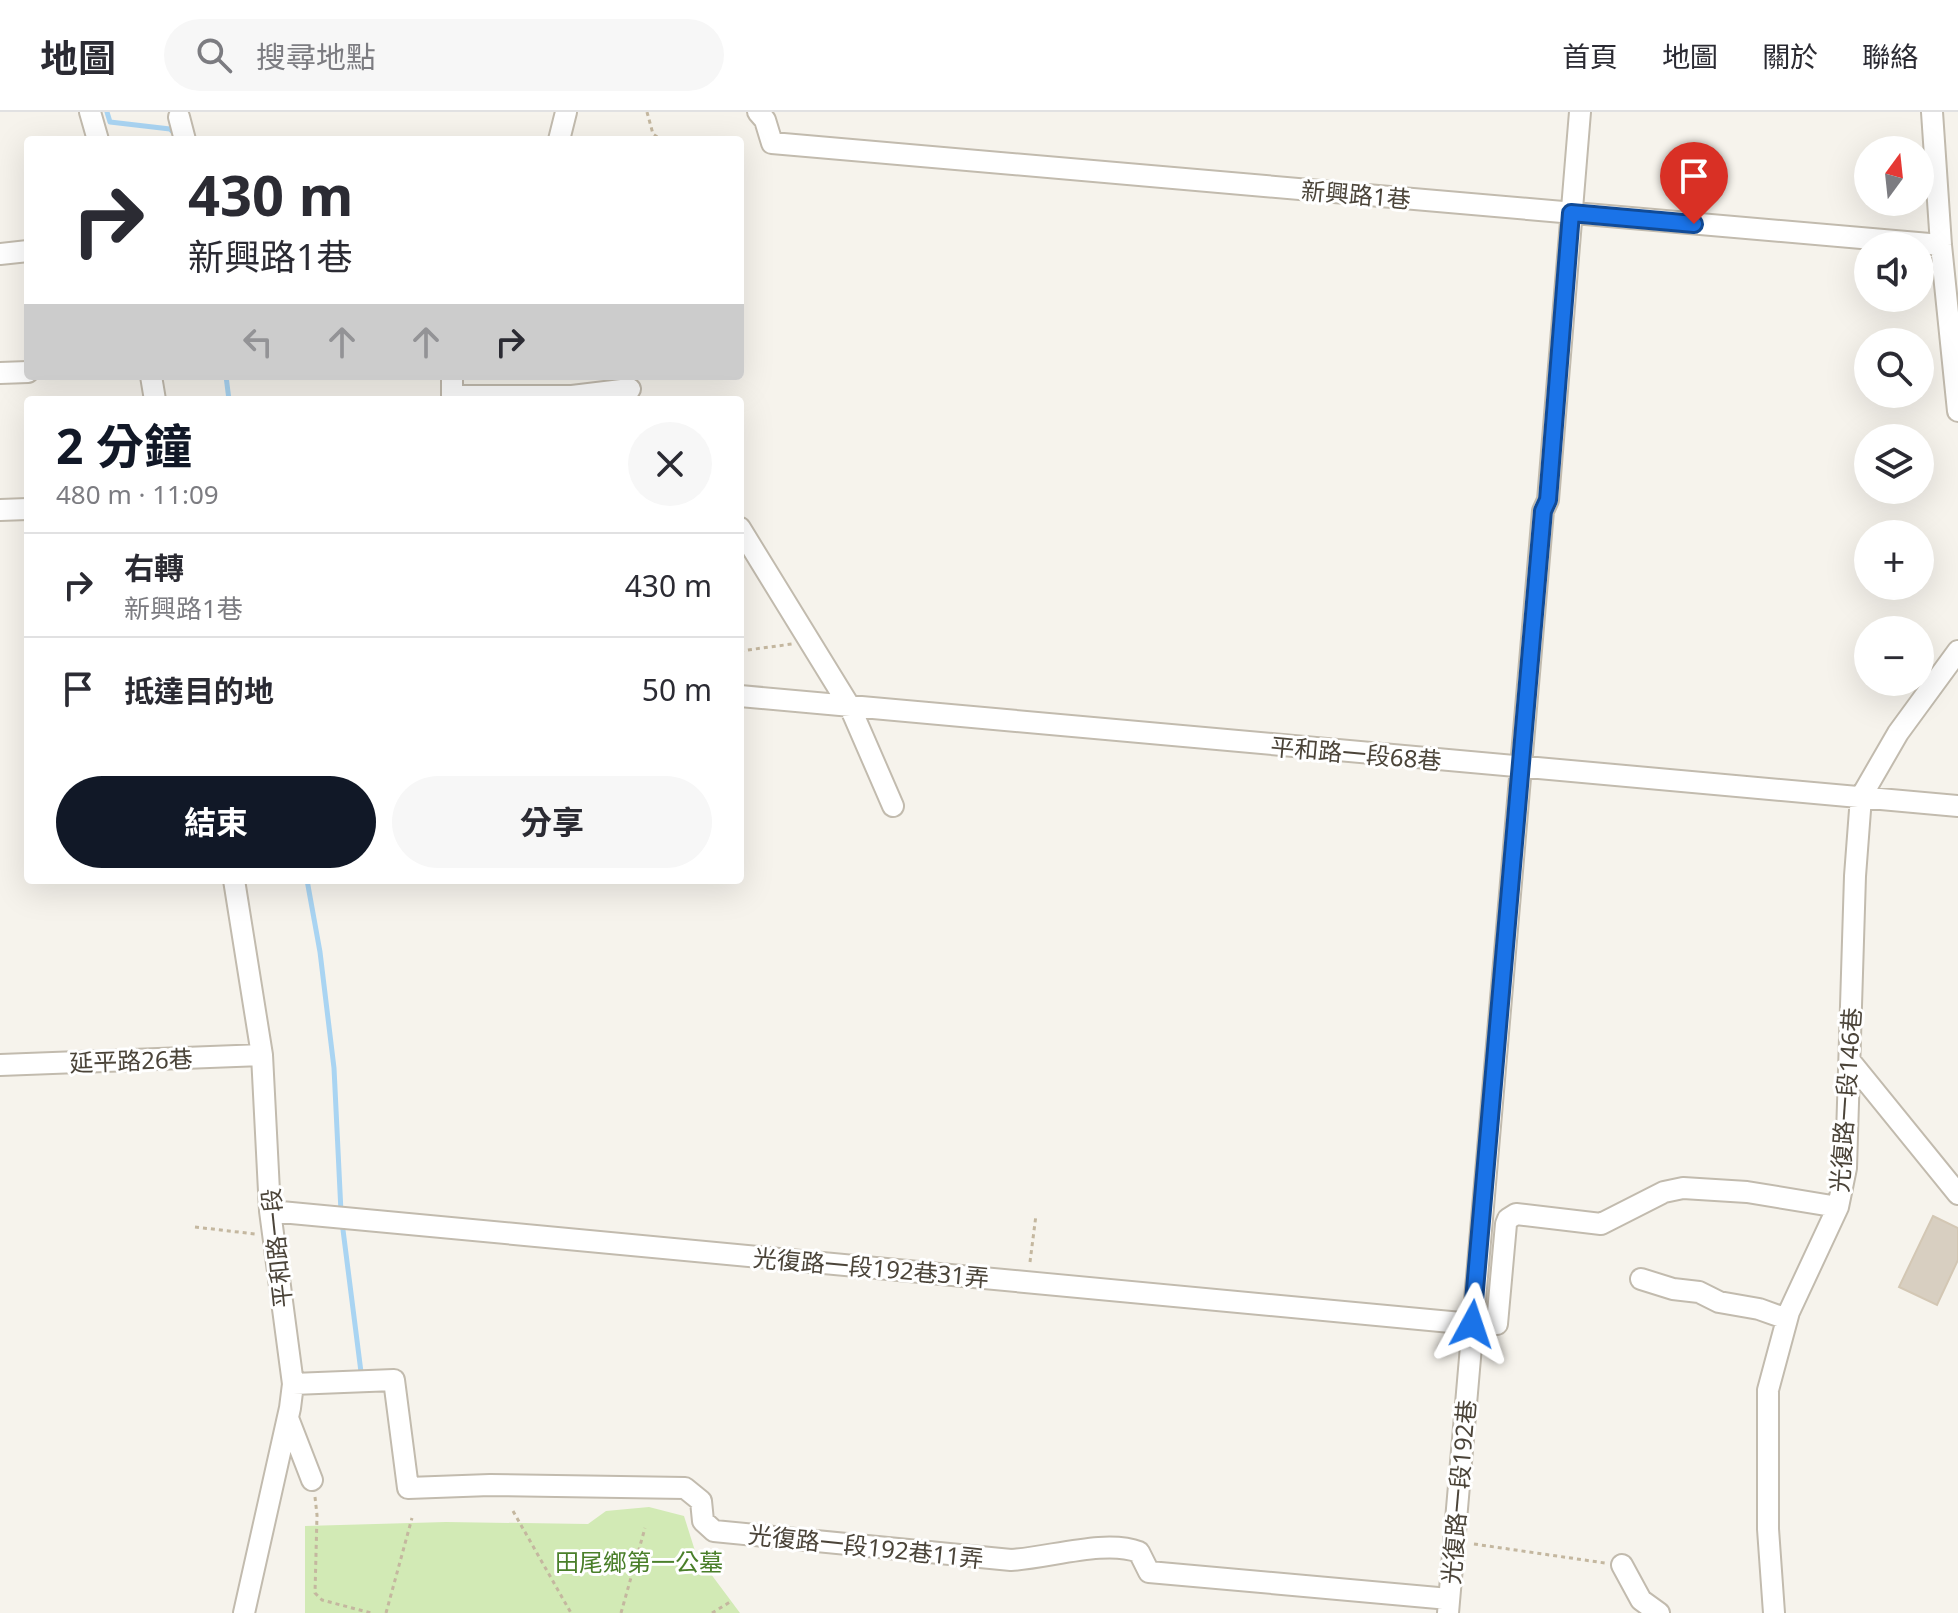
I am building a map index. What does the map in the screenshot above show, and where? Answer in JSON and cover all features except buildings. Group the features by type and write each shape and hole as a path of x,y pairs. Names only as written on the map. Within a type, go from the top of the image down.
{"street":[{"path":"90,112 97,136"},
{"path":"560,136 566,112"},
{"name":"新興路1巷","path":"758,112 765,120 772,143 1947,249"},
{"name":"光復路一段192巷","path":"1448,1606 1580,112"},
{"path":"1932,112 1947,249 1958,411"},
{"path":"179,117 184,136"},
{"path":"0,254 24,251"},
{"path":"0,373 24,372"},
{"path":"452,396 572,396 630,388"},
{"path":"0,510 24,509"},
{"path":"744,535 850,707 893,806"},
{"name":"光復路一段146巷","path":"1774,1613 1768,1529 1768,1390 1787,1319 1838,1207 1846,1168 1855,876 1861,797 1898,733 1958,651"},
{"name":"平和路一段68巷","path":"744,696 1958,806"},
{"name":"平和路一段","path":"235,884 262,1055 270,1211 293,1384 244,1613"},
{"name":"延平路26巷","path":"0,1065 262,1055"},
{"path":"1850,1061 1958,1194"},
{"path":"1472,1324 1497,1324 1506,1224 1516,1214 1601,1224 1664,1192 1683,1188 1747,1192 1838,1207"},
{"name":"光復路一段192巷31弄","path":"270,1211 1472,1324"},
{"path":"1641,1279 1673,1289 1699,1292 1719,1302 1759,1309 1787,1319"},
{"name":"光復路一段192巷11弄","path":"293,1384 394,1380 408,1488 505,1485 685,1488 701,1501 703,1521 714,1531 1011,1560 1038,1559 1098,1548 1129,1548 1139,1552 1149,1572 1448,1606"},
{"path":"288,1418 312,1480"},
{"path":"1622,1565 1641,1600 1659,1613"}],"path":[{"path":"647,112 656,136"},
{"path":"744,650 809,641"},
{"path":"1028,1282 1036,1215"},
{"path":"195,1227 273,1236"},
{"path":"312,1480 317,1515 315,1593 322,1600 371,1613"},
{"path":"513,1511 571,1613"},
{"path":"386,1613 412,1518"},
{"path":"621,1613 645,1528"},
{"path":"1454,1541 1622,1565"},
{"path":"712,1613 730,1602"}],"green space":[{"name":"田尾鄉第一公墓","path":"649,1507 684,1516 696,1554 740,1613 305,1613 305,1526 446,1522 588,1524 606,1511"}],"waterway":[{"path":"107,112 110,122 170,129 176,135"},
{"path":"226,380 228,396"},
{"path":"308,884 320,952 334,1068 341,1212"},
{"path":"342,1222 361,1372"}],"route":[{"path":"1472,1324 1543,511 1548,500 1571,213 1694,224"}]}
